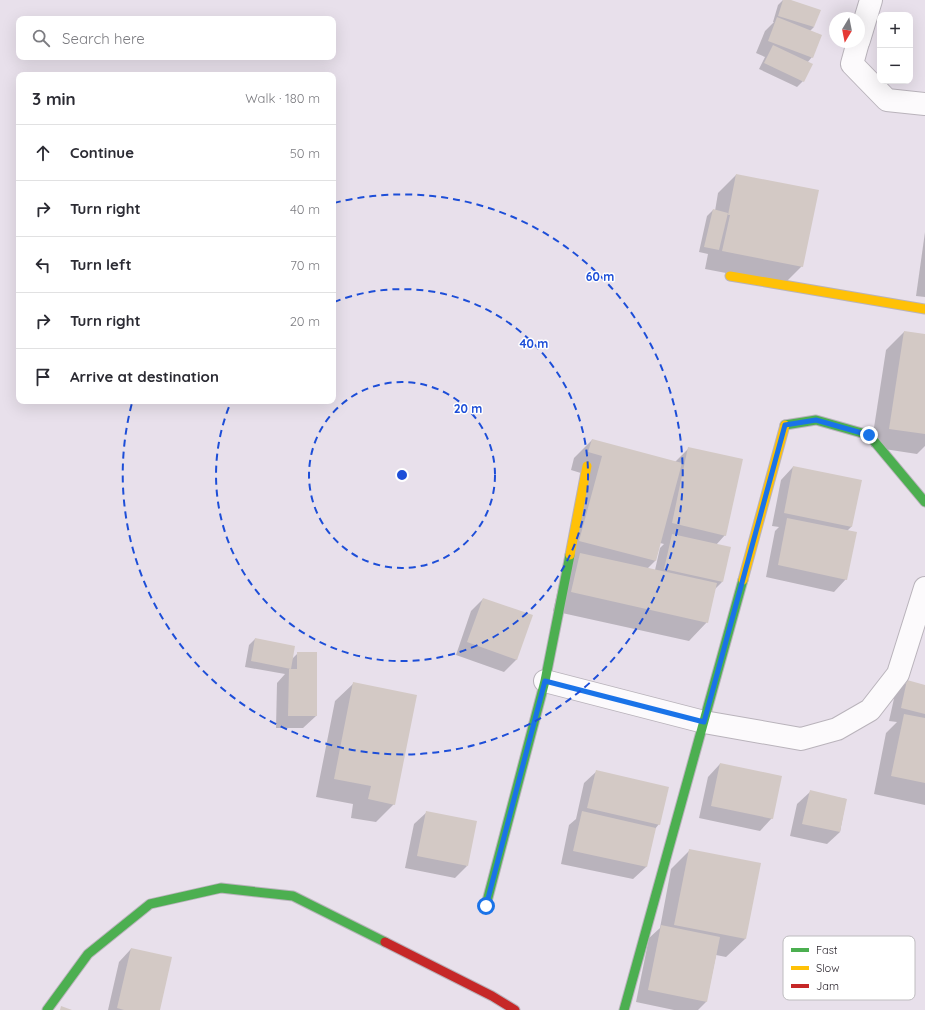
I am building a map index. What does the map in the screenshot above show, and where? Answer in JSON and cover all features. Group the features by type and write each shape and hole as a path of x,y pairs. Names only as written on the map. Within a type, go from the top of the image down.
{"street":[{"path":"865,19 870,0"},
{"path":"857,48 852,64 887,100 925,104"},
{"path":"730,276 925,309"},
{"path":"624,1010 785,425 816,420 869,435 925,502"},
{"path":"486,906 545,681 587,466"},
{"path":"545,681 704,722 801,739 836,729 870,710 898,674 925,588"},
{"path":"47,1010 88,954 150,904 221,888 293,896 490,1003 515,1010"}],"building":[{"path":"783,0 791,0 821,10 814,27 778,16"},
{"path":"777,17 822,35 813,58 768,41"},
{"path":"773,45 813,64 804,82 764,63"},
{"path":"736,174 819,190 803,267 722,251 730,215 728,215"},
{"path":"713,209 728,213 719,250 704,247"},
{"path":"904,331 925,334 925,434 889,429"},
{"path":"592,439 682,463 656,561 579,541 602,456 588,452"},
{"path":"688,447 743,459 726,536 672,523"},
{"path":"793,466 862,480 852,527 784,513"},
{"path":"787,518 857,532 847,580 778,565"},
{"path":"672,534 731,547 723,582 664,569"},
{"path":"580,553 717,583 708,623 571,592"},
{"path":"483,598 533,615 517,660 467,642"},
{"path":"255,638 295,646 291,669 251,661"},
{"path":"297,652 317,652 317,716 288,716 289,669 297,669"},
{"path":"907,680 925,685 925,714 901,708"},
{"path":"353,682 417,695 395,805 368,799 371,786 334,779"},
{"path":"904,714 925,718 925,783 891,776"},
{"path":"720,763 782,776 773,819 711,806"},
{"path":"596,770 669,787 660,825 587,808"},
{"path":"810,790 847,799 840,832 802,824"},
{"path":"426,811 477,821 468,866 417,856"},
{"path":"582,811 656,828 647,867 573,851"},
{"path":"689,849 761,863 746,939 674,925"},
{"path":"661,925 720,937 707,1002 648,990"},
{"path":"131,948 172,957 160,1010 124,1010 117,1008"},
{"path":"61,1006 72,1010 60,1010"}],"traffic: fast":[{"path":"785,425 816,420 869,435 925,502"},
{"path":"486,905 545,681 570,555"},
{"path":"624,1010 743,580"},
{"path":"47,1010 88,954 150,904 221,888 293,896 385,942"}],"traffic: slow":[{"path":"730,276 925,309"},
{"path":"743,580 785,425"},
{"path":"570,555 587,466"}],"traffic: jam":[{"path":"385,942 492,996 515,1010"}],"route":[{"path":"486,906 545,681 704,722 785,425 816,420 869,435"}]}
